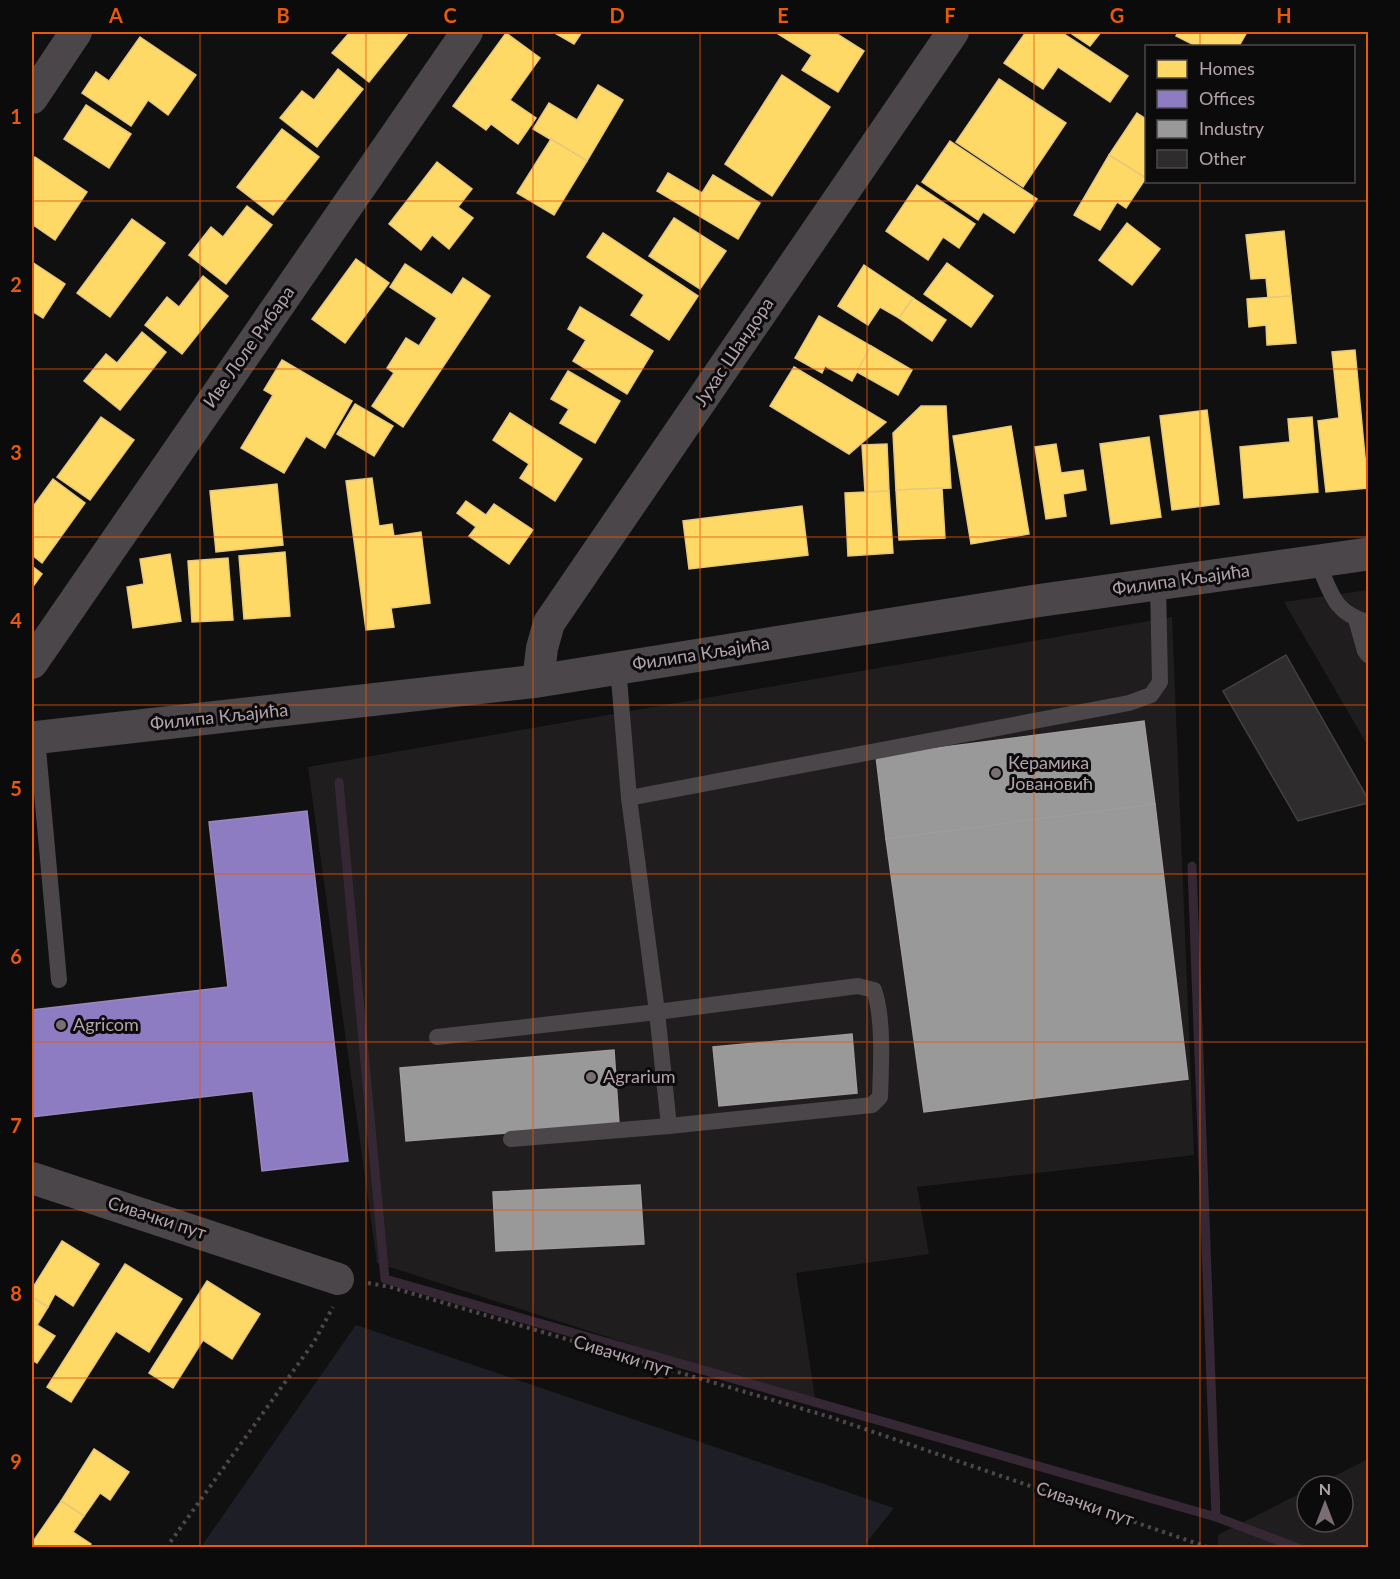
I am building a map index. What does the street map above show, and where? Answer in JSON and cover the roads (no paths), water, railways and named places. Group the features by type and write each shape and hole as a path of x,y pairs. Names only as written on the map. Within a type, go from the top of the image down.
{"street":[{"path":"32,98 76,32"},
{"name":"Иве Лоле Рибара","path":"32,663 466,32"},
{"name":"Јухас Шандора","path":"538,681 542,648 549,623 953,32"},
{"name":"Филипа Кљајића","path":"34,738 538,681 1015,604 1368,554"},
{"name":"Сивачки пут","path":"32,1178 338,1278"}],"lane":[{"path":"1317,561 1339,608 1362,621 1365,651 1368,655"},
{"path":"629,798 1129,703 1152,695 1160,681 1158,584"},
{"path":"618,668 629,798 657,1012 669,1125"},
{"path":"34,738 59,980"},
{"path":"437,1037 858,986 874,990 879,1005 880,1097 872,1105 511,1139"}],"waterway":[{"path":"339,782 385,1279 1216,1517 1298,1548"},
{"path":"1192,866 1216,1517"}],"place":[{"name":"Керамика Јовановић","path":"996,773"},
{"name":"Agricom","path":"61,1025"},
{"name":"Agrarium","path":"591,1077"}]}
